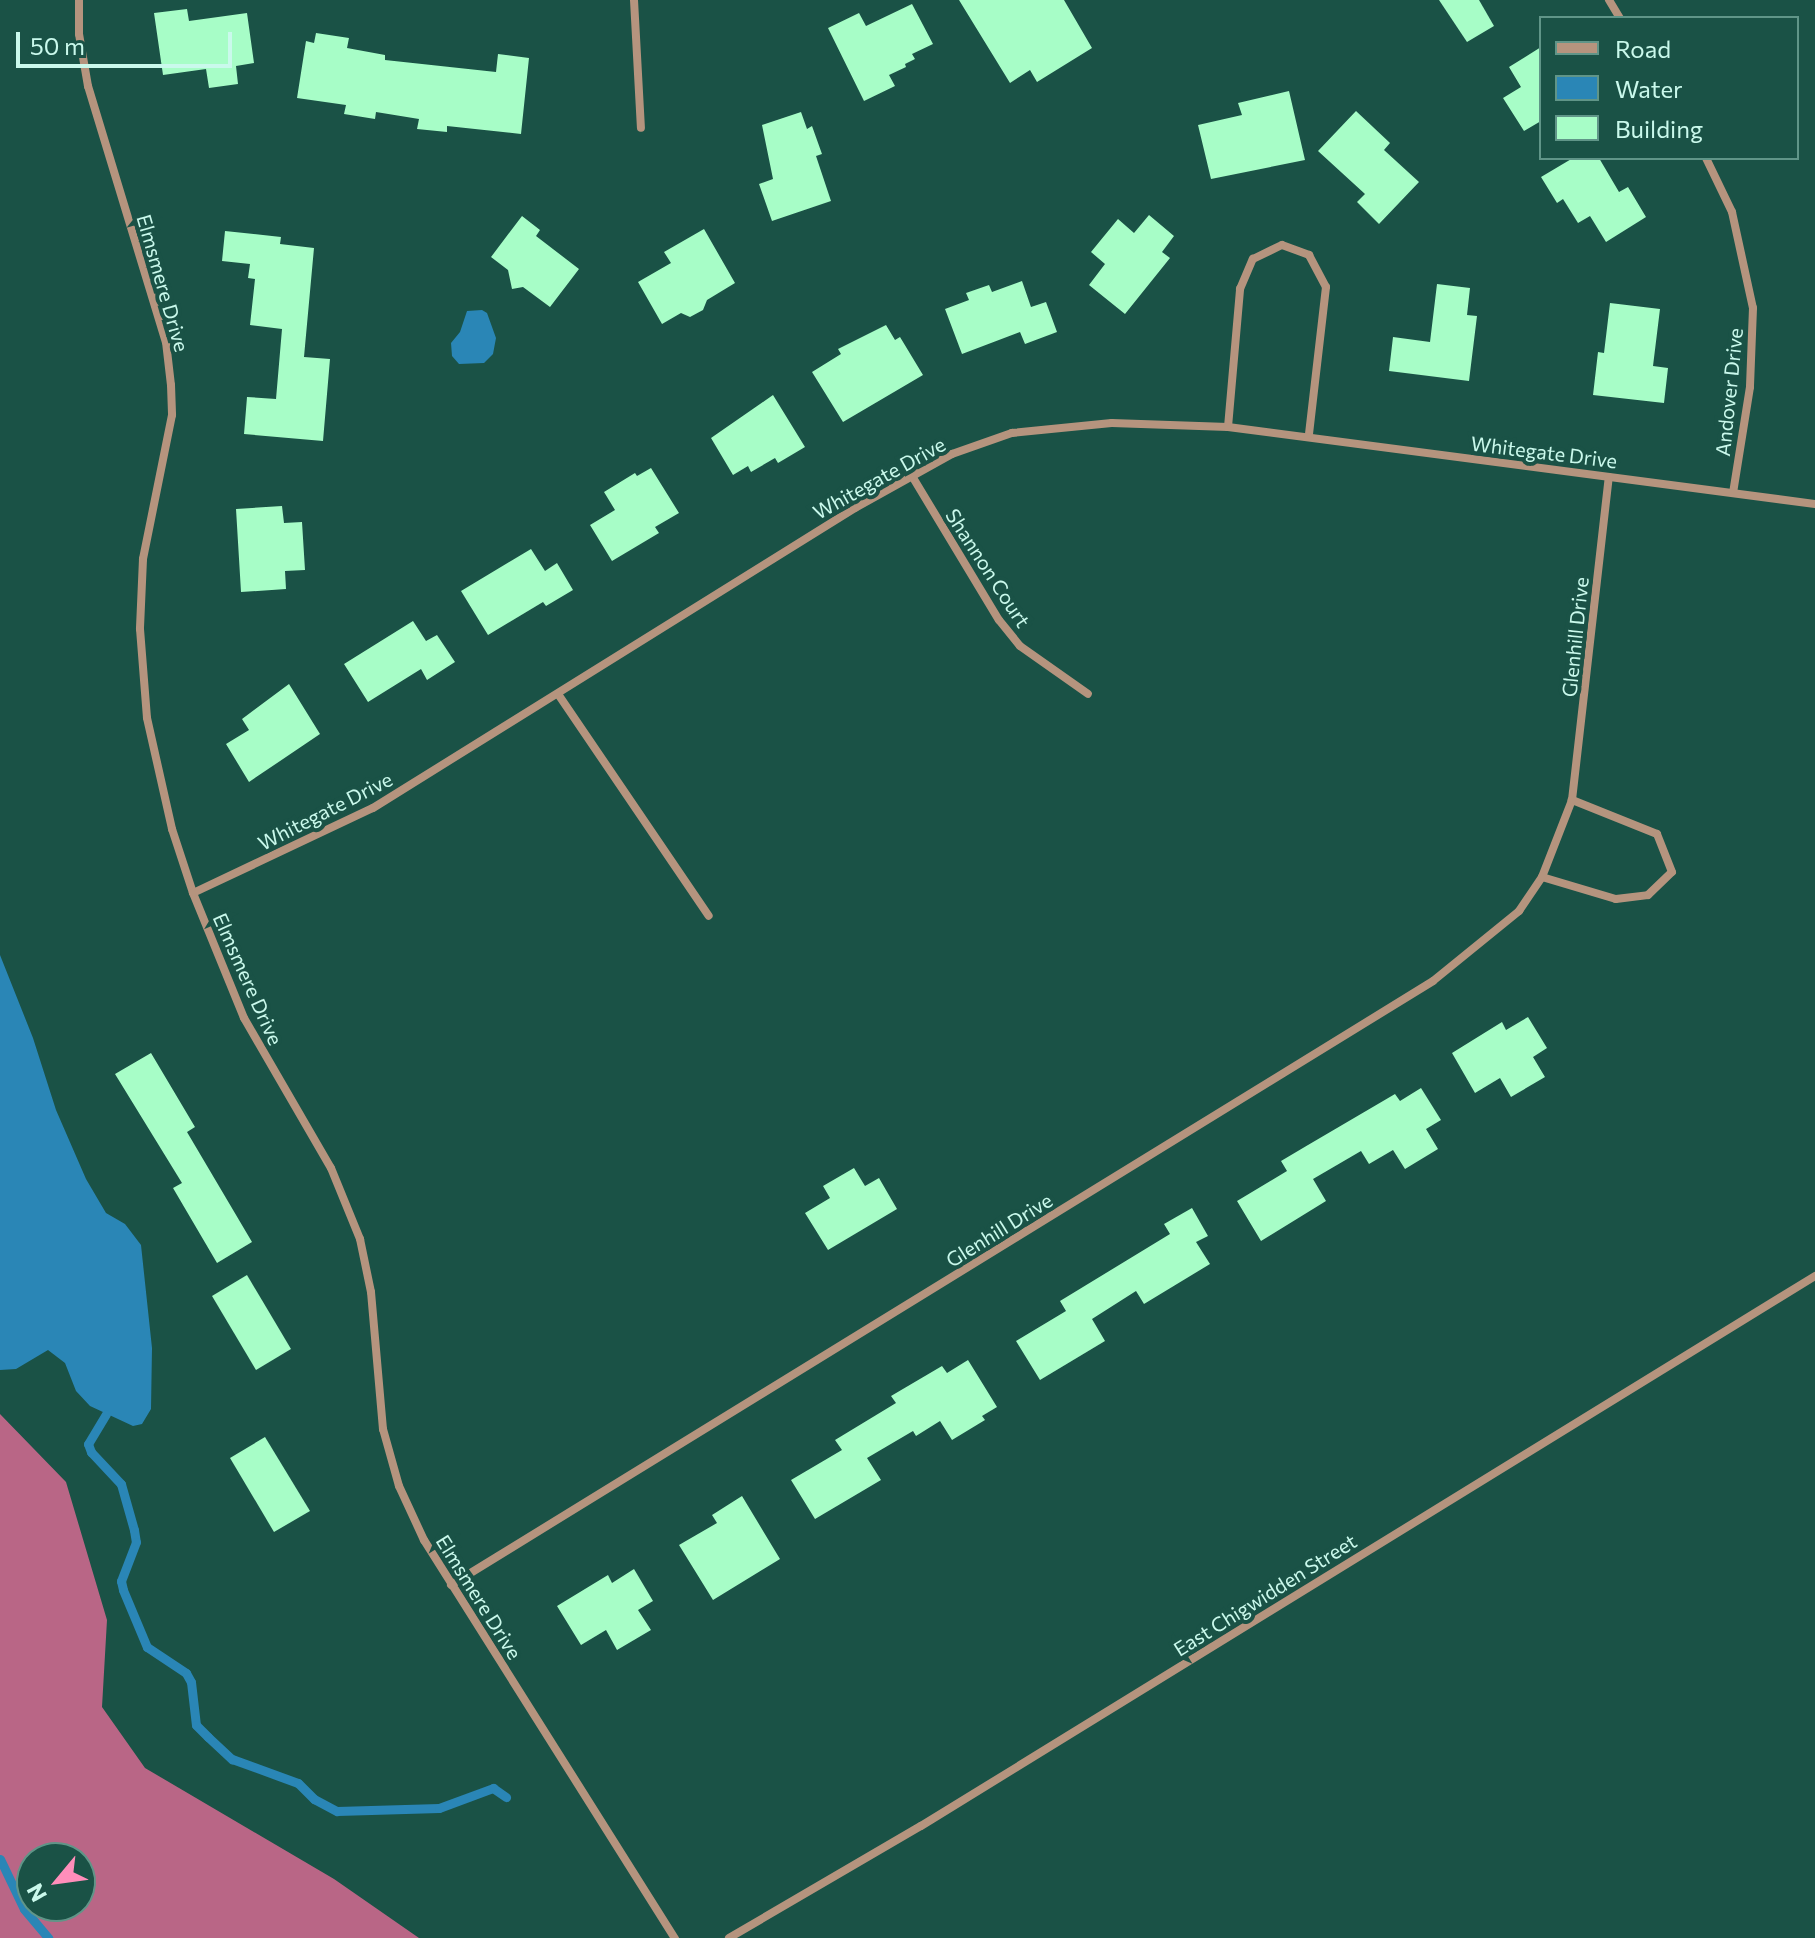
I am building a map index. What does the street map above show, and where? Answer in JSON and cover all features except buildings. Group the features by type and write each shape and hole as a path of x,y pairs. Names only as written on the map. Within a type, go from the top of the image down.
{"street":[{"name":"Elmsmere Drive","path":"79,0 79,34 88,86 166,342 172,415 143,559 142,673 157,774 193,893 244,1018 346,1202 360,1239 371,1292 383,1429 399,1486 424,1540 451,1585 675,1938"},
{"path":"634,0 641,128"},
{"name":"Andover Drive","path":"1707,160 1732,212 1741,239 1753,308 1750,387 1733,493"},
{"path":"1228,427 1240,289 1253,259 1282,245 1309,255 1326,287 1309,435"},
{"name":"Whitegate Drive","path":"193,893 373,808 672,620 912,476 952,454 1012,433 1112,423 1228,427 1309,435 1404,451 1815,504"},
{"name":"Shannon Court","path":"912,476 999,620 1020,646 1088,694"},
{"name":"Glenhill Drive","path":"451,1585 1433,981 1519,911 1542,877 1572,800 1609,477"},
{"path":"558,694 709,916"},
{"path":"1542,877 1616,899 1648,895 1672,872 1657,834 1572,800"},
{"name":"East Chigwidden Street","path":"729,1938 921,1826 1815,1276"}],"shaded area":[{"path":"0,1414 66,1482 107,1620 102,1707 145,1768 334,1879 419,1938 0,1938"}],"water":[{"path":"482,310 487,313 496,338 493,354 484,363 459,364 452,356 451,343 460,332 467,311"},
{"path":"0,955 33,1038 56,1110 86,1179 106,1213 125,1224 141,1245 152,1348 151,1409 142,1424 133,1426 90,1406 76,1391 65,1363 48,1350 16,1369 0,1370"}],"waterway":[{"path":"106,1414 88,1444 91,1452 121,1484 134,1530 136,1542 121,1581 123,1590 147,1647 186,1673 191,1682 196,1725 208,1737 232,1759 298,1783 314,1799 337,1811 439,1808 493,1788 506,1797"},
{"path":"0,1859 24,1909 48,1938"}]}
